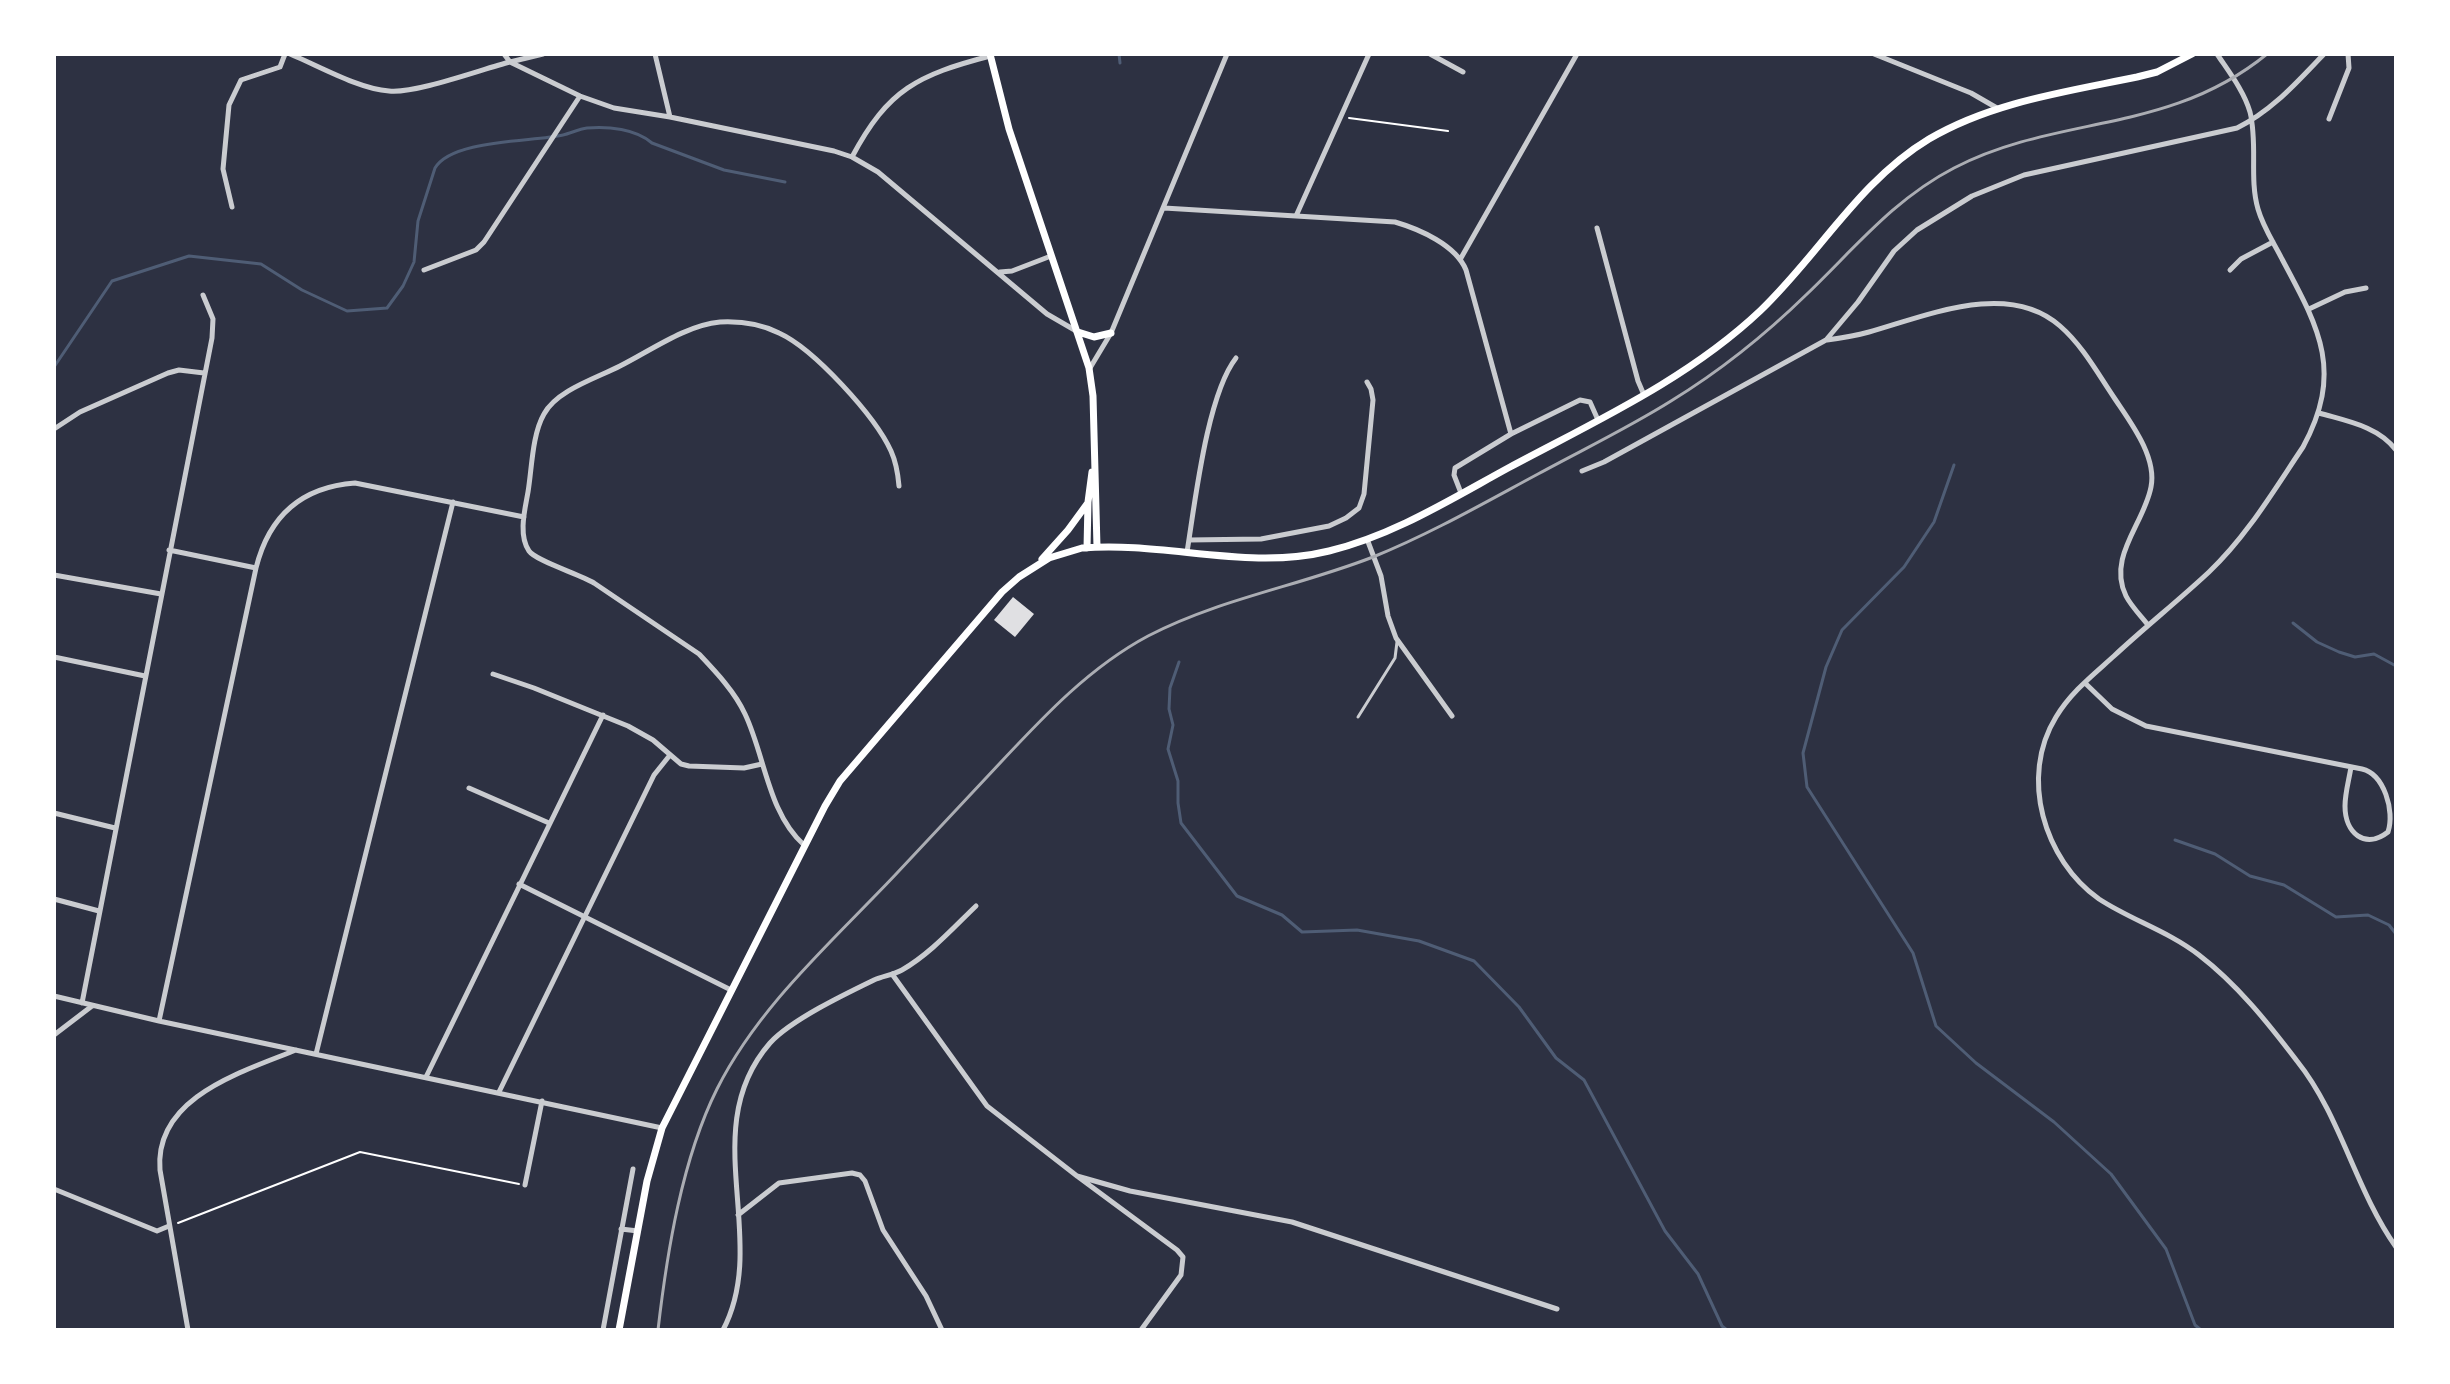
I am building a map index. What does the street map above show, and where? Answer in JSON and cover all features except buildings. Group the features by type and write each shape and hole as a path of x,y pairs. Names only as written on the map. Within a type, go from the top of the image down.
{"main road":[{"path":"1035,566 1061,553 1097,547 1287,557 1329,551 1414,519 1644,395 1711,353 1793,278 1859,199 1889,169 1928,140 1997,108 2157,72 2192,54"},
{"path":"990,55 1009,129 1089,368 1093,396 1097,547"},
{"path":"1078,332 1094,337 1111,333"},
{"path":"1087,548 1088,502 1095,458"},
{"path":"619,1330 647,1181 662,1128 804,845 840,781 978,618 1002,592 1035,566 1068,530 1088,502"}],"street":[{"path":"232,207 223,174 230,100 241,80 280,67 288,54 370,87 388,91 408,90 543,54"},
{"path":"504,54 510,62 580,96 614,108 802,144 852,157 878,172 1047,314 1078,332"},
{"path":"655,54 670,117"},
{"path":"1089,368 1111,333 1227,54"},
{"path":"1296,216 1369,54"},
{"path":"1430,54 1463,72"},
{"path":"1461,258 1577,54"},
{"path":"1874,54 1971,93 1997,108"},
{"path":"2217,54 2244,96 2251,121 2256,202 2318,331 2325,369 2319,413 2303,447 2229,552 2084,682 2055,719 2039,766 2042,814 2055,848 2073,875 2098,897 2176,938 2218,970 2245,997 2314,1084 2374,1212 2396,1247"},
{"path":"1826,340 1894,251 1917,230 1972,196 2024,175 2216,134 2251,121 2281,98 2324,54"},
{"path":"2329,119 2349,68 2348,54"},
{"path":"852,157 874,119 904,90 931,73 990,55"},
{"path":"424,270 476,250 580,96"},
{"path":"1164,208 1395,222 1417,230 1461,258 1511,434"},
{"path":"1597,228 1644,395"},
{"path":"2230,270 2241,259 2273,242"},
{"path":"997,271 1012,271 1052,256"},
{"path":"2309,309 2345,292 2366,288"},
{"path":"82,1003 213,328 213,319 203,295"},
{"path":"1582,471 1604,462 1826,340 1859,335 1975,305 2029,308 2044,314 2079,346 2117,402 2149,458 2151,487 2120,568 2126,597 2148,625"},
{"path":"804,845 787,825 745,714 699,654 594,583 536,558 525,543 524,517 539,429 543,415 563,395 685,333 716,322 738,322 779,332 808,351 865,412 886,440 893,455 899,486"},
{"path":"1187,553 1215,406 1225,376 1236,358"},
{"path":"54,429 80,412 168,373 179,370 204,373"},
{"path":"1189,540 1261,539 1329,526 1359,508 1364,494 1373,400 1367,382"},
{"path":"1461,493 1454,475 1455,468 1511,434 1580,400 1590,402 1598,420"},
{"path":"2319,413 2361,425 2387,440 2396,450"},
{"path":"159,1021 256,568 269,533 284,512 300,498 318,490 355,483 524,517"},
{"path":"316,1054 453,502"},
{"path":"1367,539 1381,576 1388,616 1396,638 1452,716"},
{"path":"169,550 256,568"},
{"path":"54,575 161,594"},
{"path":"54,657 145,676"},
{"path":"493,674 603,715 653,740 681,764 700,768 744,768 762,764"},
{"path":"2084,682 2112,709 2146,726 2351,767 2373,773 2381,783 2391,823 2388,832 2375,839 2359,837 2345,812 2351,767"},
{"path":"426,1077 603,715"},
{"path":"499,1092 654,775 670,755"},
{"path":"469,788 549,823"},
{"path":"54,813 115,828"},
{"path":"519,884 731,990"},
{"path":"54,899 99,911"},
{"path":"723,1330 738,1289 734,1163 736,1112 742,1091 757,1062 771,1043 798,1020 875,980 908,967 976,906"},
{"path":"892,974 980,1098 1183,1257 1181,1275 1141,1330"},
{"path":"54,996 662,1128"},
{"path":"54,1035 92,1005"},
{"path":"188,1330 159,1154 165,1134 209,1087 297,1050"},
{"path":"525,1185 542,1101"},
{"path":"603,1330 633,1169"},
{"path":"738,1216 774,1186 785,1181 852,1173 860,1175 883,1230 926,1296 942,1330"},
{"path":"1077,1176 1130,1191 1292,1222 1557,1309"},
{"path":"54,1189 157,1231 169,1226"},
{"path":"621,1229 638,1231"}],"lane":[{"path":"1358,717 1395,658 1396,638"}],"path":[{"path":"1340,117 1448,131"},
{"path":"169,1226 360,1152 525,1185"}],"waterway":[{"path":"1119,54 1120,63"},
{"path":"54,367 112,281 189,256 261,264 302,290 347,311 387,308 403,286 414,262 418,221 435,168 444,159 475,147 563,135 587,128 613,128 638,134 652,143 724,170 785,182"},
{"path":"1954,465 1934,522 1904,567 1842,630 1826,667 1803,753 1807,787 1913,953 1936,1026 1976,1063 2054,1122 2111,1174 2166,1249 2195,1325 2201,1330"},
{"path":"2293,623 2317,642 2339,652 2355,657 2374,654 2396,666"},
{"path":"1179,662 1170,688 1169,709 1173,725 1168,749 1178,781 1181,823 1237,896 1282,915 1302,932 1357,930 1419,941 1474,961 1519,1007 1556,1058 1584,1080 1665,1231 1698,1274 1722,1326 1727,1330"},
{"path":"2175,840 2215,854 2250,876 2284,885 2336,917 2368,915 2389,925 2396,934"}],"railway":[{"path":"658,1330 671,1238 685,1175 705,1116 734,1058 799,975 1034,727 1088,677 1127,648 1175,623 1231,602 1345,567 1415,538 1655,411 1742,352 1894,209 1932,180 1954,168 1993,151 2033,139 2152,111 2191,98 2229,80 2267,54"}]}
